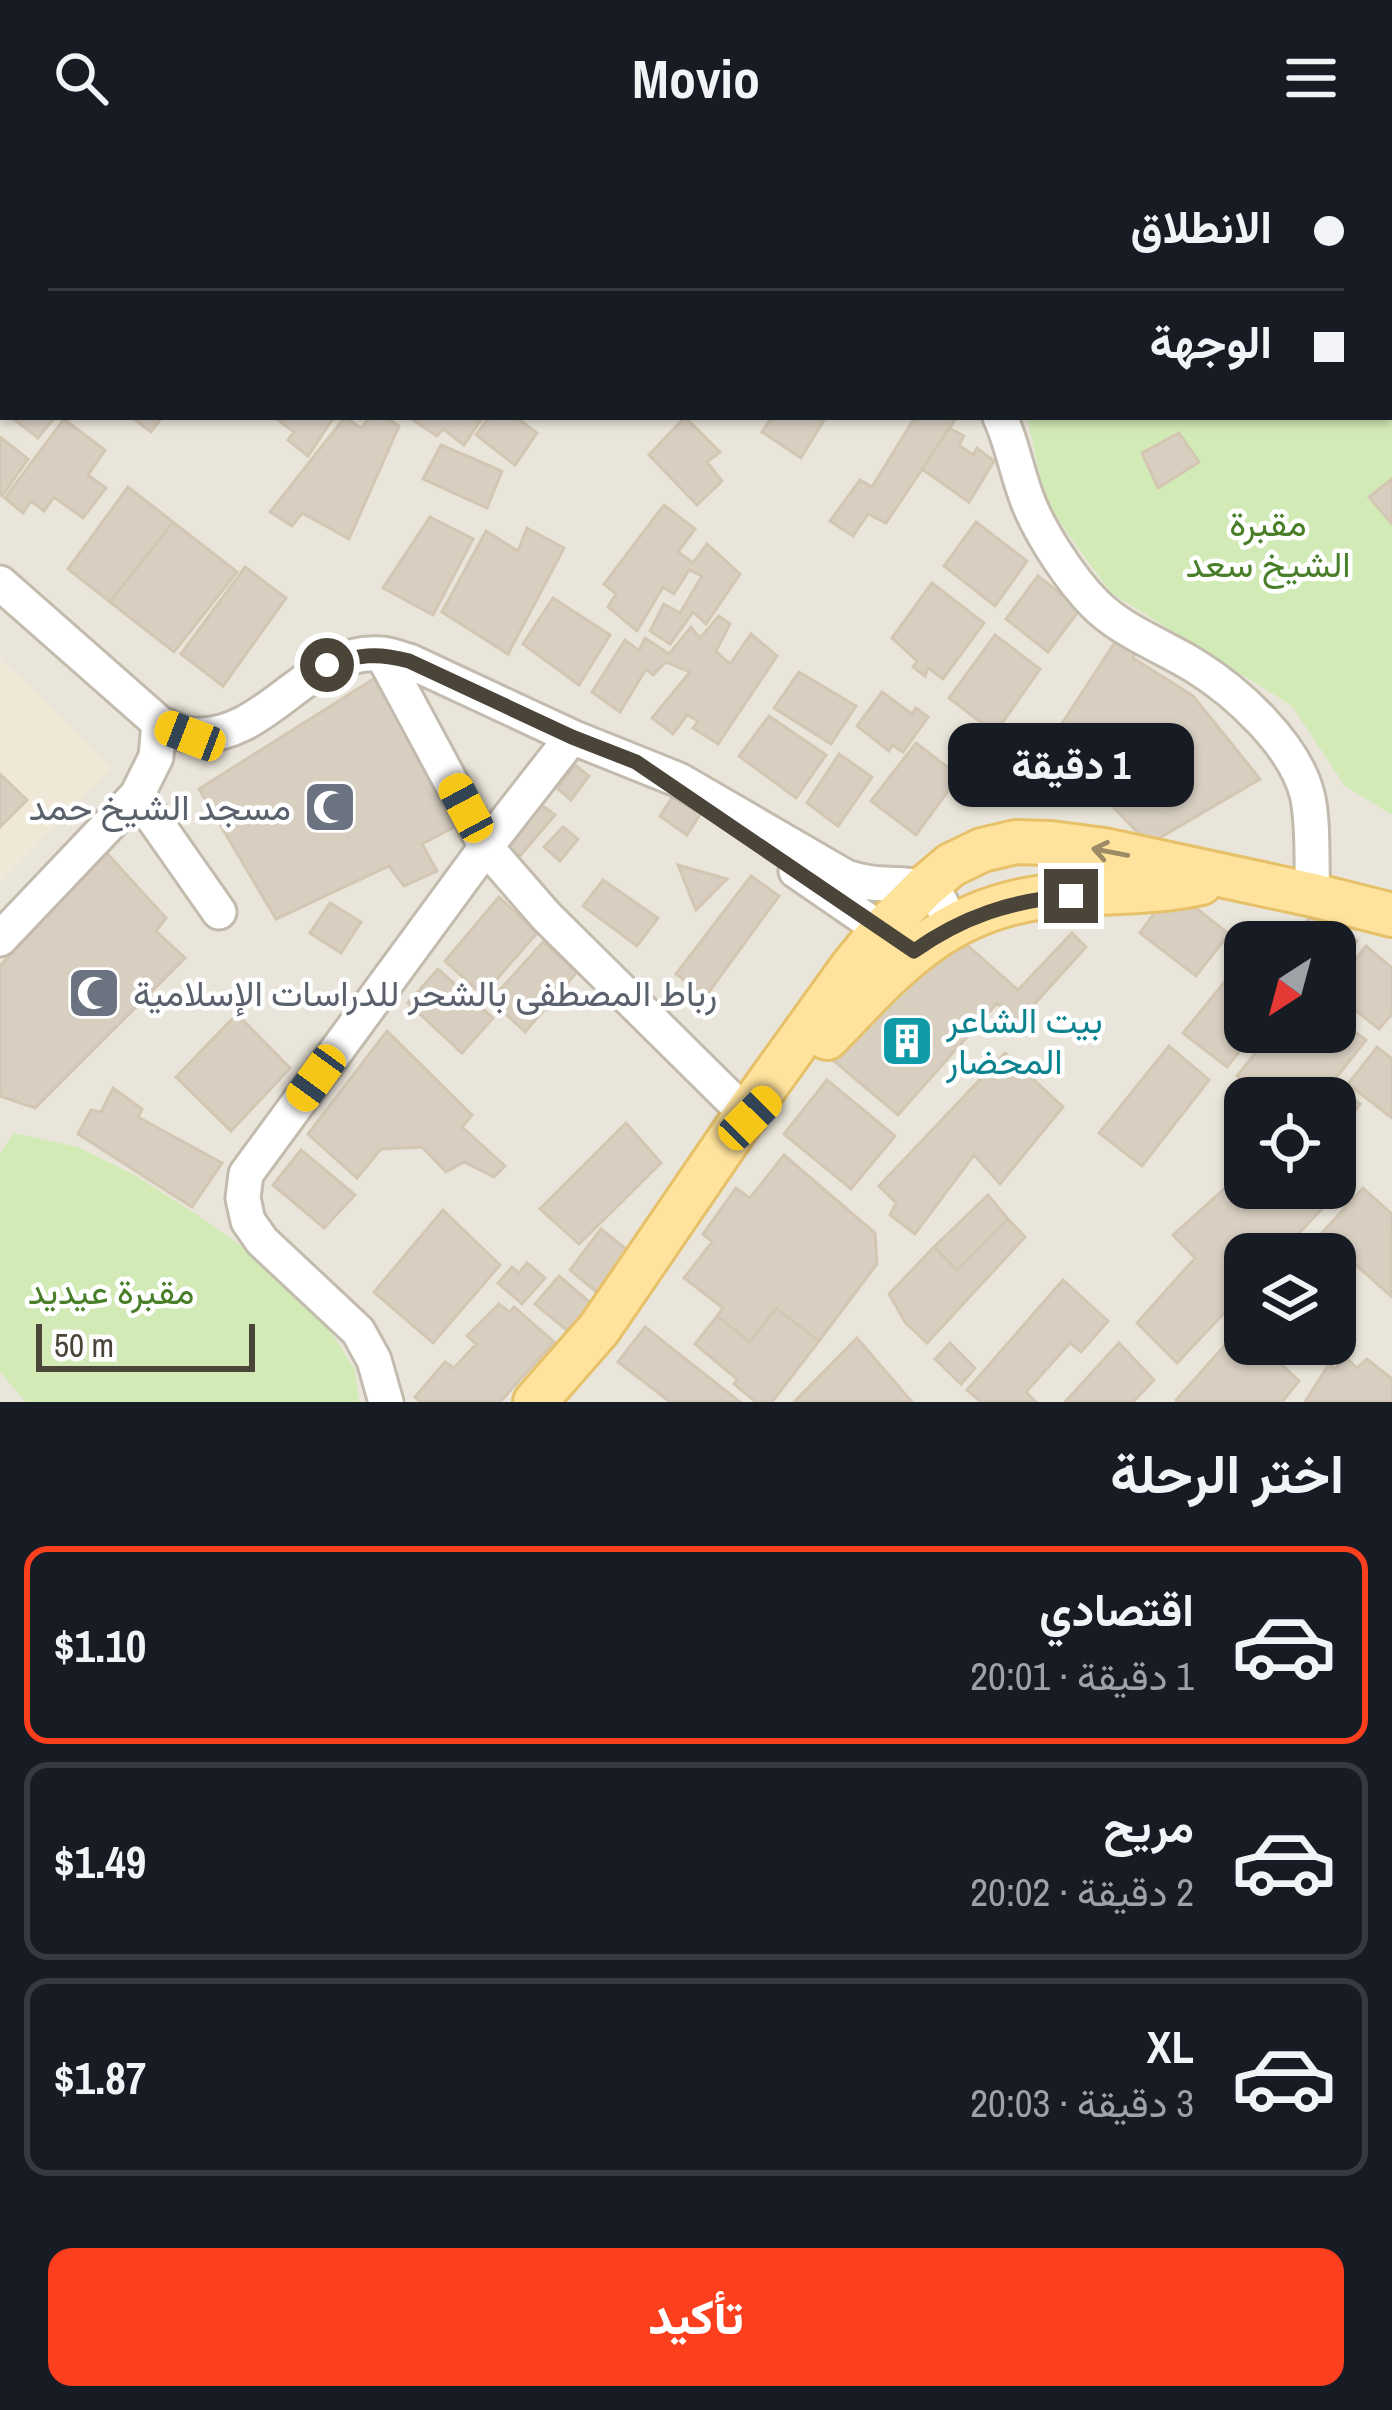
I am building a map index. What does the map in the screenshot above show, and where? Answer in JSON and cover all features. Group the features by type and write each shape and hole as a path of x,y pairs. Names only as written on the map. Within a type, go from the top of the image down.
{"main road":[{"path":"915,936 925,887 951,865 982,850 1016,842 1104,850 1392,915"},
{"path":"535,1402 599,1329 740,1127 915,936 1039,898 1188,886 1225,877"}],"street":[{"path":"1001,420 1029,505 1068,572 1093,602 1112,620 1198,668 1264,722 1294,763 1307,796 1313,895"},
{"path":"0,583 158,723 190,736 222,733 254,717 327,665 382,654 409,661 572,737 636,762 679,780 845,877 925,887 942,905 915,936 636,762"},
{"path":"382,654 487,847 740,1127"},
{"path":"0,939 137,795 156,758 158,723"},
{"path":"386,1402 374,1360 358,1331 248,1221 243,1198 246,1174 572,737"},
{"path":"137,795 219,912"}],"shaded area":[{"path":"0,420 1392,420 1392,1402 0,1402"},
{"path":"0,658 113,767 0,883"}],"green space":[{"name":"مقبرة الشيخ سعد","path":"1028,420 1392,420 1392,815 1345,786 1292,706 1110,592 1046,503"},
{"name":"مقبرة عيديد","path":"14,1133 78,1147 136,1176 266,1264 323,1319 355,1370 359,1402 26,1402 0,1372 0,1154"}],"building":[{"path":"15,420 53,420 38,438"},
{"path":"63,420 105,450 88,475 106,488 83,518 54,497 44,511 31,501 23,513 5,498"},
{"path":"135,420 160,420 151,432"},
{"path":"278,420 332,420 308,456 288,440 294,432"},
{"path":"343,420 361,428 368,420 390,420 399,426 349,539 302,513 292,526 270,512"},
{"path":"413,420 481,420 464,445 443,429 437,436"},
{"path":"487,420 520,420 537,433 515,465 476,435"},
{"path":"682,420 688,420 720,452 707,462 722,481 697,505 649,455"},
{"path":"770,420 824,420 801,458 762,432"},
{"path":"913,420 955,420 886,523 868,514 853,536 830,521 860,480 872,487"},
{"path":"949,428 964,436 959,445 973,455 977,448 994,461 969,502 922,469"},
{"path":"1179,433 1199,462 1158,488 1142,453"},
{"path":"0,437 28,459 2,496 0,494"},
{"path":"441,445 502,471 487,508 423,479"},
{"path":"1392,479 1392,524 1369,497"},
{"path":"128,487 173,522 110,602 68,569"},
{"path":"664,505 695,529 678,552 693,563 707,544 740,574 706,624 693,612 670,644 650,631 664,604 680,613 702,576 689,570 674,594 663,587 637,631 608,607 616,594 604,584"},
{"path":"430,517 473,539 433,615 383,588"},
{"path":"173,522 237,572 174,652 110,602"},
{"path":"976,522 1027,561 995,606 944,566"},
{"path":"527,528 564,548 508,654 442,612 486,531 518,551"},
{"path":"245,567 286,598 223,686 181,654"},
{"path":"1038,576 1080,609 1048,652 1006,619"},
{"path":"932,583 984,623 943,679 928,668 925,676 913,667 917,661 892,638"},
{"path":"553,598 610,635 579,685 523,644"},
{"path":"719,616 730,624 716,651 730,664 751,634 777,656 718,744 693,728 698,721 687,715 673,734 652,718 690,672 666,662 653,675 646,669 620,712 592,692 625,640 639,651 645,638 669,654 691,627 700,638"},
{"path":"1121,633 1138,646 1133,658 1193,696 1260,779 1149,844 1050,742"},
{"path":"995,635 1040,669 995,733 949,698"},
{"path":"799,672 856,706 831,744 774,708"},
{"name":"مسجد الشيخ حمد","path":"375,678 460,824 422,844 437,871 404,886 389,866 276,919 199,789"},
{"path":"882,692 912,714 916,708 928,717 903,752 892,745 889,751 857,726"},
{"path":"769,716 826,755 796,798 739,756"},
{"path":"916,743 959,776 916,835 871,801"},
{"path":"839,754 872,777 838,826 807,803"},
{"path":"575,765 589,776 571,800 557,788"},
{"path":"0,774 27,800 0,827"},
{"path":"674,795 701,813 687,835 660,816"},
{"path":"536,801 555,815 520,856 501,841"},
{"path":"563,827 578,839 560,861 544,847"},
{"path":"104,850 166,918 156,931 185,958 35,1108 0,1096 0,966"},
{"path":"678,865 727,879 696,910"},
{"path":"751,876 779,896 706,996 676,974"},
{"path":"603,880 658,918 637,946 583,906"},
{"path":"499,897 537,933 483,995 445,961"},
{"path":"1163,901 1187,901 1224,930 1224,940 1196,976 1140,933"},
{"path":"330,903 361,922 341,953 310,933"},
{"path":"1317,909 1332,921 1307,921"},
{"name":"بيت الشاعر المحضار","path":"1072,933 1086,947 1019,1021 997,1003 898,1115 834,1061 901,981 909,987 959,938 1018,990"},
{"path":"543,942 577,972 525,1032 491,1000"},
{"path":"1366,946 1392,968 1392,1014 1379,1029 1356,1011 1356,959"},
{"path":"438,969 493,1018 462,1053 408,1003"},
{"path":"1224,983 1224,1053 1238,1053 1227,1067 1183,1033"},
{"path":"237,1014 290,1068 231,1131 176,1077"},
{"path":"387,1031 472,1115 462,1127 505,1166 494,1177 464,1162 446,1172 422,1147 381,1149 357,1178 308,1134"},
{"path":"1356,1033 1366,1040 1356,1053"},
{"path":"1169,1046 1209,1080 1142,1166 1099,1133"},
{"path":"1377,1047 1392,1059 1392,1118 1356,1090 1353,1077"},
{"path":"1005,1053 1063,1107 1000,1184 974,1155 915,1234 890,1215 896,1203 879,1186"},
{"path":"1255,1053 1356,1053 1337,1077 1237,1076"},
{"path":"827,1080 895,1136 851,1189 784,1134"},
{"path":"113,1088 142,1109 138,1117 222,1163 192,1207 78,1134 91,1110 101,1112"},
{"path":"626,1123 661,1163 579,1244 540,1209"},
{"path":"301,1150 355,1195 324,1228 273,1185"},
{"path":"784,1155 875,1233 877,1264 819,1341 776,1308 750,1342 717,1316 723,1308 684,1278 712,1242 703,1234 736,1188 750,1198"},
{"path":"1363,1188 1392,1214 1391,1296 1356,1265 1356,1233 1322,1233 1344,1209 1356,1209 1356,1196"},
{"path":"1224,1189 1224,1209 1322,1209 1299,1233 1224,1233 1224,1313 1177,1363 1137,1323 1195,1258 1173,1235"},
{"path":"988,1195 1008,1219 957,1270 934,1247"},
{"path":"443,1210 500,1265 433,1343 374,1292"},
{"path":"1008,1219 1025,1237 927,1343 905,1322 889,1294 934,1247 957,1270"},
{"path":"601,1229 636,1257 604,1298 570,1270"},
{"path":"527,1263 545,1278 522,1304 498,1283 512,1267 519,1273"},
{"path":"559,1276 593,1305 570,1333 535,1304"},
{"path":"1063,1280 1108,1321 1081,1352 1070,1343 1026,1392 1036,1402 981,1402 967,1390"},
{"path":"499,1304 510,1312 514,1307 554,1342 500,1402 420,1402 415,1397 445,1362 454,1368 476,1344 467,1336"},
{"path":"776,1308 819,1341 772,1402 756,1402 695,1344 717,1316 750,1342"},
{"path":"645,1327 740,1402 670,1402 618,1362"},
{"path":"857,1338 912,1402 794,1402"},
{"path":"950,1343 975,1368 961,1384 935,1359"},
{"path":"1119,1343 1154,1380 1133,1402 1065,1402"},
{"path":"1224,1346 1224,1365 1282,1365 1299,1381 1282,1402 1176,1400"},
{"path":"1367,1359 1392,1379 1392,1402 1305,1402 1328,1365 1335,1369 1338,1365 1357,1368"}],"place":[{"name":"مسجد الشيخ حمد","path":"330,807"},
{"name":"رباط المصطفى بالشحر للدراسات الإسلامية","path":"94,993"},
{"name":"بيت الشاعر المحضار","path":"907,1041"}],"route":[{"path":"327,665 382,654 409,661 636,762 914,951 977,914 1039,898 1071,896"}]}
